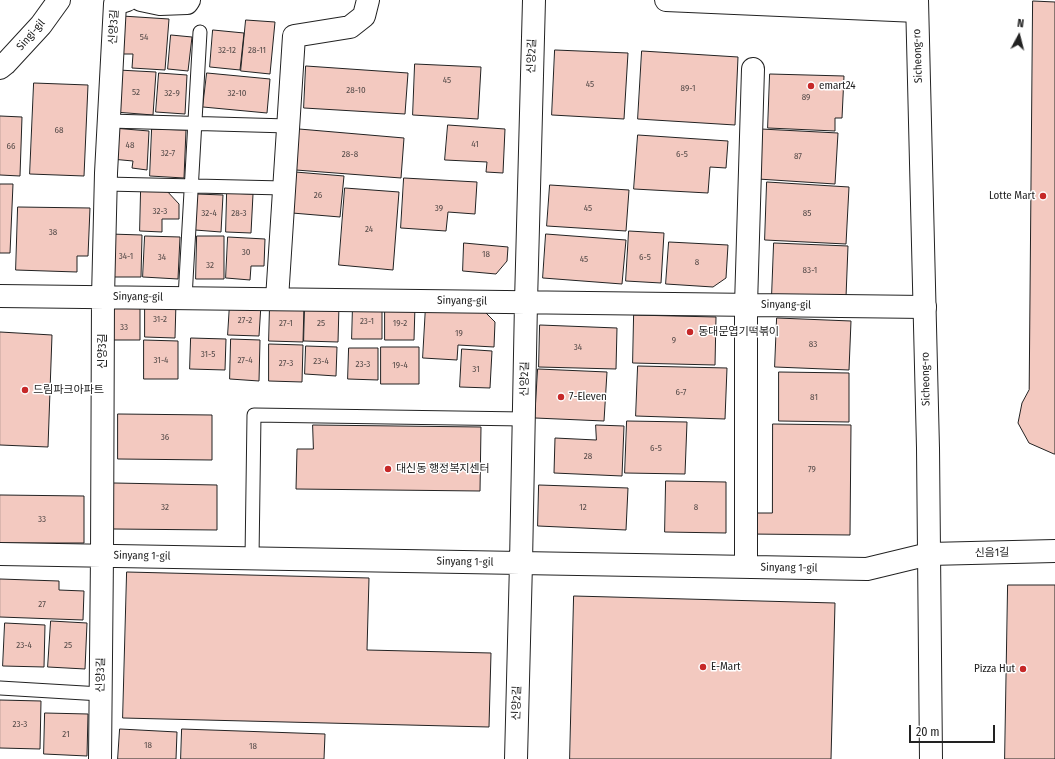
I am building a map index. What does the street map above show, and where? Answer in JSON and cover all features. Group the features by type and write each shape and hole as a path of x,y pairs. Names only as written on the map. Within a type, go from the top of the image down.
{"street":[{"name":"Singi-gil","path":"0,68 41,25 59,0"},
{"name":"신양3길","path":"100,759 103,297 106,184 115,4 127,0"},
{"path":"141,0 160,4 187,3 189,0"},
{"path":"277,299 294,36 350,27 364,16 368,0"},
{"name":"신양2길","path":"516,759 534,0"},
{"path":"666,0 917,6"},
{"name":"Sicheong-ro","path":"917,6 925,307 931,759"},
{"path":"746,567 746,305 753,69"},
{"name":"Sinyang-gil","path":"0,296 925,307"},
{"name":"신음1길","path":"929,554 1055,551"},
{"name":"Sinyang 1-gil","path":"0,554 867,569 929,554"}],"lane":[{"path":"185,298 200,32"},
{"path":"109,121 288,126"},
{"path":"106,184 284,188"},
{"path":"252,558 254,415 524,419"},
{"path":"0,688 101,694"}],"building":[{"name":"Lotte Mart","path":"1033,1 1055,2 1055,454 1029,443 1018,423 1022,403 1029,390"},
{"path":"122,16 169,19 165,70 132,68 133,54 119,54"},
{"path":"246,20 275,22 270,74 241,71"},
{"path":"213,30 244,33 240,70 210,67"},
{"path":"171,35 192,37 188,71 168,69"},
{"path":"555,50 628,53 624,119 552,115"},
{"path":"642,51 738,57 735,125 638,119"},
{"path":"415,64 481,67 478,119 413,115"},
{"path":"306,66 408,73 405,114 304,108"},
{"path":"118,70 156,72 153,115 115,112"},
{"path":"159,73 187,75 185,114 156,112"},
{"path":"207,73 270,79 267,113 203,107"},
{"path":"770,74 844,76 842,118 835,118 835,131 768,128"},
{"path":"34,83 88,85 84,176 30,174"},
{"path":"0,116 22,117 20,176 0,175"},
{"path":"448,125 505,129 503,173 486,172 487,162 445,160"},
{"path":"113,128 149,131 147,170 132,168 133,161 111,159"},
{"path":"152,129 186,130 184,178 150,176"},
{"path":"299,129 404,138 401,178 296,170"},
{"path":"761,129 838,133 835,184 758,179"},
{"path":"638,135 728,141 726,168 710,167 708,193 634,189"},
{"path":"295,172 344,176 340,217 292,213"},
{"path":"404,178 477,182 475,214 448,212 446,231 401,228"},
{"path":"767,182 849,187 846,244 765,240"},
{"path":"0,184 13,184 10,253 0,253"},
{"path":"550,185 629,190 626,231 547,226"},
{"path":"345,188 399,192 393,270 339,265"},
{"path":"141,190 166,190 179,204 179,219 162,219 162,232 140,231"},
{"path":"227,193 253,194 251,233 226,232"},
{"path":"197,194 223,195 221,232 195,230"},
{"path":"18,207 90,208 88,256 77,256 77,272 16,270"},
{"path":"629,231 664,233 661,283 626,281"},
{"path":"110,234 142,235 141,277 109,277"},
{"path":"546,234 626,240 622,284 543,278"},
{"path":"145,236 180,237 178,279 143,277"},
{"path":"197,236 224,236 224,279 196,279"},
{"path":"228,237 265,239 264,266 251,266 250,280 226,278"},
{"path":"669,242 728,245 726,278 713,287 666,284"},
{"path":"464,243 508,247 507,261 496,274 463,271"},
{"path":"774,243 848,246 846,297 772,295"},
{"path":"118,301 140,301 140,340 107,340 107,314"},
{"path":"145,301 176,302 175,338 145,337"},
{"path":"230,303 261,304 259,336 228,335"},
{"path":"353,303 382,304 382,339 352,339"},
{"path":"270,304 304,305 303,342 269,341"},
{"path":"305,304 339,305 338,342 304,341"},
{"path":"385,305 415,305 414,340 385,340"},
{"path":"426,305 481,308 495,322 494,347 458,345 457,360 423,358"},
{"path":"634,315 716,317 715,365 633,363"},
{"path":"777,318 851,321 849,370 775,367"},
{"path":"540,325 617,328 616,369 539,367"},
{"name":"드림파크아파트","path":"0,332 52,335 48,447 0,445"},
{"path":"191,338 226,339 225,370 190,369"},
{"path":"231,339 260,340 259,381 230,379"},
{"path":"144,340 178,341 178,379 144,379"},
{"path":"269,344 303,345 302,382 269,381"},
{"path":"306,346 337,347 336,376 305,374"},
{"path":"381,347 419,347 419,384 381,384"},
{"path":"349,348 378,348 378,380 348,379"},
{"path":"462,349 492,351 490,388 460,387"},
{"path":"638,366 727,368 725,419 636,416"},
{"path":"538,369 607,372 604,421 535,418"},
{"path":"779,372 849,373 849,422 779,421"},
{"path":"118,414 212,415 212,460 118,459"},
{"path":"627,421 687,422 685,474 625,473"},
{"path":"773,424 851,425 850,535 749,534 749,513 772,513"},
{"name":"대신동 행정복지센터","path":"313,425 481,427 480,491 296,489 297,449 313,449"},
{"path":"596,425 624,426 622,476 554,473 555,438 596,440"},
{"path":"666,481 726,482 726,533 665,532"},
{"path":"114,483 217,485 217,530 113,529"},
{"path":"539,485 628,488 626,530 538,526"},
{"path":"0,495 84,496 84,543 0,543"},
{"path":"127,572 369,578 367,650 491,653 489,727 123,718"},
{"path":"0,579 59,581 59,590 84,591 83,620 0,617"},
{"path":"1008,585 1055,585 1055,759 1005,759"},
{"name":"E-Mart","path":"574,596 835,603 831,759 570,759"},
{"path":"51,621 87,623 85,669 48,667"},
{"path":"5,623 45,625 44,667 3,666"},
{"path":"0,700 41,701 40,749 0,748"},
{"path":"45,713 88,714 87,756 44,754"},
{"path":"120,729 177,732 176,759 118,759"},
{"path":"182,729 325,734 324,759 181,759"}],"place":[{"name":"emart24","path":"811,86"},
{"name":"Lotte Mart","path":"1043,196"},
{"name":"동대문엽기떡볶이","path":"690,332"},
{"name":"드림파크아파트","path":"25,390"},
{"name":"7-Eleven","path":"561,397"},
{"name":"대신동 행정복지센터","path":"388,469"},
{"name":"E-Mart","path":"703,667"},
{"name":"Pizza Hut","path":"1023,669"}]}
